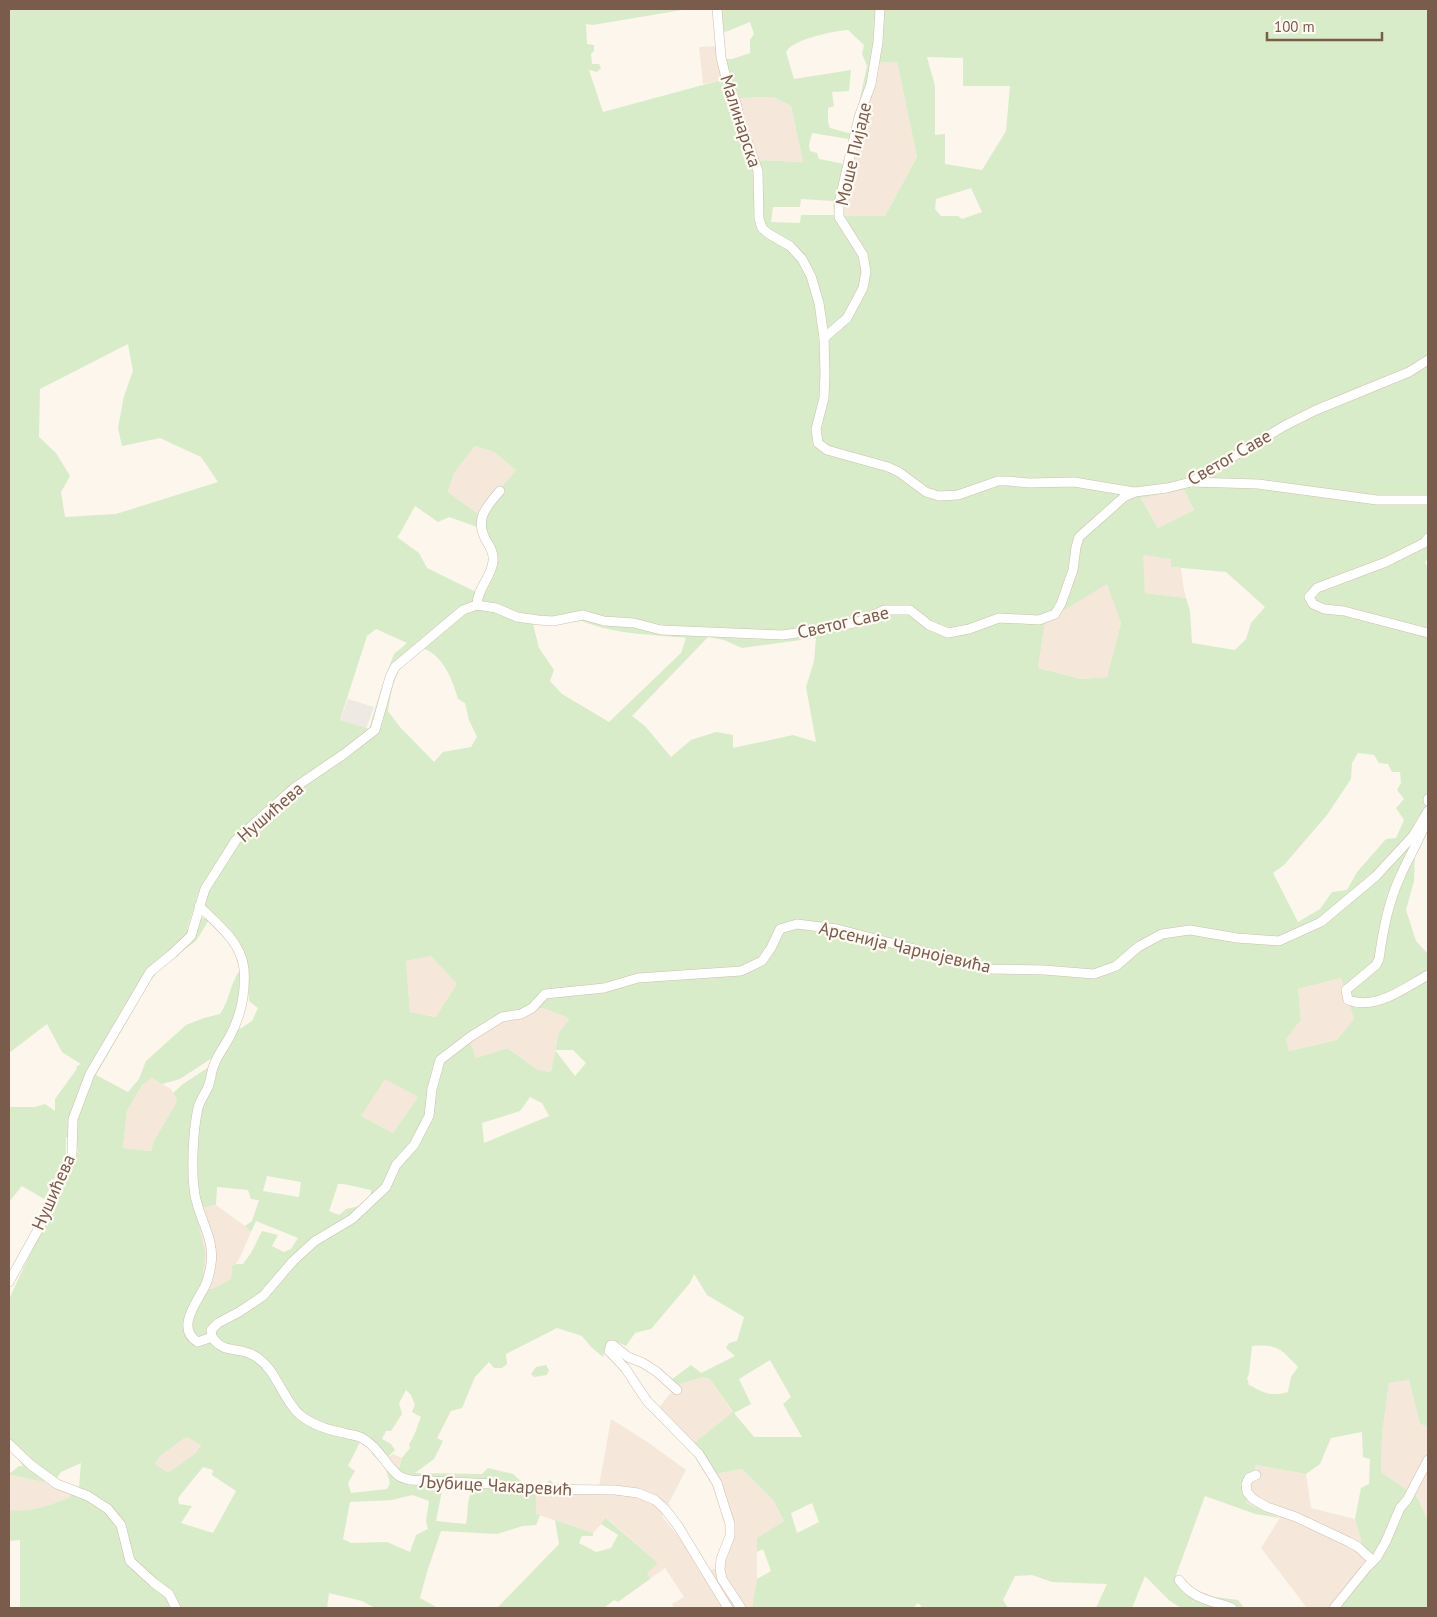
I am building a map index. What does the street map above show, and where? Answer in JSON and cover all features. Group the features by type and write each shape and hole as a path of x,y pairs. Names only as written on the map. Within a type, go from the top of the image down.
{"street":[{"name":"Малинарска","path":"717,9 721,57 725,74 758,171 759,219 762,228 790,246 802,260 811,276 819,303 824,338 824,398 816,429 818,443 827,450 888,466 926,492 939,496 958,495 998,481 1029,483 1074,482 1135,492"},
{"name":"Моше Пијаде","path":"824,338 847,318 863,288 865,280 866,272 863,255 839,217 839,203 859,117 870,84 878,42 880,9"},
{"name":"Светог Саве","path":"476,605 496,608 517,617 538,620 553,621 583,615 604,621 634,623 661,630 783,635 858,622 884,610 910,610 929,625 948,633 969,629 999,618 1039,620 1054,614 1061,604 1073,570 1079,537 1124,497 1135,492 1167,488 1191,482 1284,426 1316,410 1409,372 1428,360"},
{"path":"1191,482 1258,484 1376,500 1428,500"},
{"path":"476,605 477,596 494,562 492,550 481,530 484,510 500,490"},
{"path":"1428,538 1424,543 1386,562 1316,588 1309,597 1313,604 1324,609 1344,611 1428,633"},
{"name":"Нушићева","path":"9,1282 45,1216 72,1154 73,1119 90,1074 150,972 191,936 206,888 236,840 294,788 375,730 390,677 395,667 463,610 476,605"},
{"name":"Арсенија Чарнојевића","path":"1428,812 1423,831 1390,901 1379,959 1376,965 1346,990 1346,996 1348,1000 1360,1003 1379,999 1397,994 1428,974"},
{"name":"Арсенија Чарнојевића","path":"212,1338 212,1330 218,1323 263,1296 292,1261 315,1240 352,1219 386,1187 396,1164 414,1145 429,1116 432,1088 440,1060 470,1037 502,1017 521,1014 532,1008 545,994 604,988 638,978 741,971 762,961 780,929 797,924 836,929 990,969 1044,970 1094,974 1116,966 1138,947 1162,934 1190,930 1237,938 1279,940 1321,922 1376,876 1413,836 1428,812"},
{"name":"Љубице Чакаревић","path":"199,906 230,936 236,945 243,967 245,988 241,1013 214,1064 208,1086 198,1106 195,1135 195,1195 212,1244 212,1264 206,1285 190,1314 187,1330 192,1338 198,1342 212,1338 220,1347 252,1354 267,1367 279,1384 288,1402 301,1415 314,1424 329,1430 360,1437 373,1445 399,1476 410,1480 494,1484 526,1489 615,1490 638,1493 655,1500 665,1509 678,1526 728,1608"},
{"path":"677,1390 657,1372 643,1363 628,1357 613,1345 609,1348 609,1351 625,1368 647,1401 699,1454 717,1483 727,1509 730,1524 730,1536 721,1559 720,1569 722,1579 741,1608"},
{"path":"9,1444 31,1465 57,1484 88,1496 108,1509 121,1525 130,1560 170,1594 176,1608"},
{"path":"1334,1608 1373,1561 1386,1542 1400,1508 1407,1500 1428,1460"},
{"path":"1256,1475 1249,1478 1246,1484 1247,1492 1253,1499 1350,1542 1373,1561"},
{"path":"1179,1580 1187,1591 1204,1600 1232,1608"}],"shaded area":[{"path":"719,46 724,63 740,98 773,97 791,106 803,162 757,160 725,79 703,84 699,47"},
{"path":"880,62 897,62 917,157 885,216 840,216 850,172"},
{"path":"475,446 494,452 516,470 478,514 448,492 454,473"},
{"path":"1184,490 1194,510 1158,528 1141,497"},
{"path":"1142,554 1172,559 1171,567 1181,568 1186,598 1145,593"},
{"path":"1107,583 1121,623 1107,677 1082,679 1038,668 1045,622"},
{"path":"348,699 374,707 366,729 340,720"},
{"path":"431,956 457,984 437,1017 410,1012 406,961"},
{"path":"1341,978 1354,1019 1337,1040 1289,1051 1286,1039 1301,1020 1298,989"},
{"path":"543,1008 569,1020 559,1032 551,1072 538,1070 507,1048 476,1058 471,1044 490,1018"},
{"path":"152,1078 171,1089 177,1101 154,1141 151,1151 123,1148 127,1111 142,1085"},
{"path":"385,1078 418,1097 393,1133 361,1116"},
{"path":"216,1205 251,1232 236,1264 232,1266 231,1279 212,1289 202,1287 195,1209"},
{"path":"703,1377 710,1379 733,1413 693,1444 658,1409 677,1385"},
{"path":"1409,1380 1420,1424 1428,1427 1428,1520 1417,1497 1381,1472 1382,1434 1389,1383"},
{"path":"611,1419 649,1443 686,1470 662,1516 685,1545 702,1576 725,1562 732,1541 714,1474 742,1469 773,1500 784,1521 757,1538 757,1581 752,1608 674,1608 672,1604 684,1597 665,1568 650,1579 646,1573 658,1563 607,1518 593,1533 536,1514 536,1495 599,1486"},
{"path":"186,1437 201,1445 196,1453 168,1474 155,1464 160,1456"},
{"path":"393,1454 402,1458 399,1468 387,1458"},
{"path":"1256,1465 1306,1474 1311,1508 1355,1519 1367,1560 1329,1608 1307,1608 1261,1548 1280,1518 1246,1503"},
{"path":"11,1475 53,1484 71,1493 70,1497 50,1506 20,1511 9,1510 9,1477"}],"green space":[{"path":"9,9 688,9 593,25 586,24 587,44 594,45 594,51 591,54 592,64 599,64 601,68 597,72 589,70 603,112 725,79 754,160 803,162 791,106 773,97 740,98 724,63 724,59 732,59 750,53 750,40 754,34 750,22 723,33 719,9 1428,9 1428,559 1425,562 1428,569 1428,823 1415,851 1414,881 1406,910 1416,941 1428,954 1428,1427 1420,1424 1409,1380 1389,1383 1382,1434 1381,1472 1417,1497 1428,1520 1428,1608 1329,1608 1367,1560 1355,1519 1361,1488 1369,1484 1370,1459 1363,1457 1362,1432 1331,1438 1320,1464 1306,1474 1256,1465 1246,1503 1280,1518 1255,1514 1205,1496 1175,1578 1208,1596 1238,1600 1244,1608 1181,1608 1170,1601 1145,1576 1132,1608 1096,1608 1107,1584 1052,1582 1032,1575 1015,1576 1003,1600 1008,1608 923,1608 918,1603 913,1608 752,1608 757,1579 771,1571 763,1549 757,1552 757,1538 784,1521 773,1500 742,1469 714,1474 693,1444 733,1412 710,1379 703,1377 677,1385 671,1380 691,1365 701,1373 735,1356 726,1348 729,1343 737,1341 744,1317 707,1295 694,1274 690,1283 651,1329 635,1333 626,1346 615,1341 607,1345 603,1357 582,1336 557,1328 506,1354 507,1364 502,1368 494,1368 489,1362 475,1377 462,1408 451,1411 437,1438 443,1441 434,1459 415,1473 482,1474 488,1468 513,1474 522,1482 544,1485 550,1480 557,1488 546,1494 536,1495 536,1514 540,1515 536,1525 523,1526 497,1534 441,1531 420,1598 438,1608 375,1608 362,1601 329,1593 327,1608 20,1608 20,1540 9,1541 9,1510 40,1508 70,1497 71,1493 79,1488 81,1463 61,1472 53,1484 11,1475 9,1477 9,1474 19,1466 23,1466 9,1447 9,1299 78,1151 76,1149 75,1137 66,1137 66,1157 44,1199 22,1186 9,1202 9,1107 35,1107 45,1104 55,1111 55,1099 77,1066 81,1064 62,1052 47,1024 9,1053","holes":["848,30 864,45 862,54 867,66 852,132 871,94 880,62 897,62 917,157 885,216 840,216 845,164 819,159 817,153 810,151 809,145 812,133 849,139 852,134 830,128 828,122 828,108 834,106 832,92 849,91 851,70 794,79 786,52 797,43 814,36","927,57 963,58 963,86 1010,86 1006,131 982,170 945,164 945,134 935,135 935,86","971,188 982,212 962,219 958,216 941,216 935,209 936,199","801,199 833,201 834,215 801,215 800,223 771,222 773,207 800,207","128,344 133,371 124,396 118,428 122,446 160,438 201,457 218,482 116,514 65,517 61,492 70,476 56,453 39,437 40,389","475,446 494,452 516,470 478,514 448,492 454,473","1184,490 1194,510 1158,528 1141,498","415,506 438,522 449,517 477,527 487,547 490,560 486,573 476,592 427,568 419,553 397,537","1143,555 1171,559 1171,567 1226,572 1265,607 1251,623 1246,639 1235,650 1192,643 1190,611 1186,598 1145,593","1107,584 1121,623 1107,677 1082,679 1038,668 1045,622","582,621 608,629 686,638 681,653 609,722 562,694 550,681 554,670 539,648 533,624","376,629 407,643 394,654 369,729 340,720 367,636","708,637 724,640 742,648 816,638 814,661 806,687 816,742 793,735 733,748 733,735 716,732 691,740 671,757 645,726 632,716","424,649 437,657 446,669 458,699 465,703 469,720 477,737 471,747 443,752 434,762 400,727 388,711 390,698 399,671 407,660","1358,753 1374,755 1379,763 1388,764 1392,772 1400,772 1401,783 1397,790 1404,799 1396,808 1404,820 1396,838 1386,839 1357,872 1347,890 1332,892 1320,909 1298,922 1273,873 1284,865 1327,815 1351,779 1352,763","227,845 234,848 201,905 243,954 247,972 249,1001 258,1008 252,1021 235,1032 209,1067 173,1093 177,1101 154,1141 151,1151 123,1148 127,1111 142,1085 152,1078 162,1084 180,1079 212,1058 231,1028 239,1002 240,970 220,1014 186,1025 146,1061 139,1079 128,1092 96,1075 149,983 160,968 196,941 209,920 200,917 187,930 198,894","431,956 457,984 436,1017 410,1012 406,961","1341,978 1354,1019 1337,1040 1289,1051 1286,1039 1301,1020 1298,989","543,1008 569,1020 559,1032 551,1072 538,1070 507,1048 476,1058 471,1044 490,1018","555,1050 573,1050 586,1063 575,1076","385,1079 418,1097 393,1133 361,1116","530,1097 542,1103 549,1116 484,1143 482,1123 520,1111","267,1176 301,1182 299,1197 263,1191","338,1184 371,1190 370,1198 360,1206 346,1209 339,1215 329,1211","217,1187 248,1190 251,1199 259,1200 252,1221 245,1226 251,1232 256,1221 298,1238 291,1249 284,1252 272,1246 278,1235 262,1231 243,1264 232,1266 231,1279 212,1289 202,1287 205,1253 195,1209 216,1205","1252,1346 1268,1346 1278,1349 1298,1367 1291,1377 1288,1392 1272,1394 1249,1385 1247,1378","770,1360 791,1397 783,1404 802,1437 754,1437 734,1413 751,1404 739,1379","406,1390 411,1395 415,1405 412,1412 421,1417 409,1444 410,1448 402,1458 399,1468 387,1458 395,1450 391,1444 382,1439 386,1431 391,1431 402,1414 399,1403","186,1437 201,1445 196,1453 168,1473 155,1464 160,1456","360,1442 372,1448 372,1454 378,1460 383,1461 390,1483 387,1489 351,1493 348,1483 355,1471 348,1466","203,1467 213,1470 212,1475 236,1491 213,1533 181,1523 192,1506 179,1504 178,1498","443,1486 472,1489 466,1524 436,1521","412,1495 429,1501 426,1521 428,1529 416,1535 410,1552 387,1542 351,1543 343,1539 350,1502 392,1500","812,1503 819,1522 797,1533 791,1513"]},
{"path":"546,1365 549,1370 547,1375 534,1377 531,1374 536,1367"},
{"path":"606,1518 658,1563 647,1573 650,1579 618,1602 614,1600 604,1608 497,1608 559,1544 555,1520 593,1533 593,1536 582,1536 579,1543 596,1552 611,1548 618,1535 601,1524"}]}
